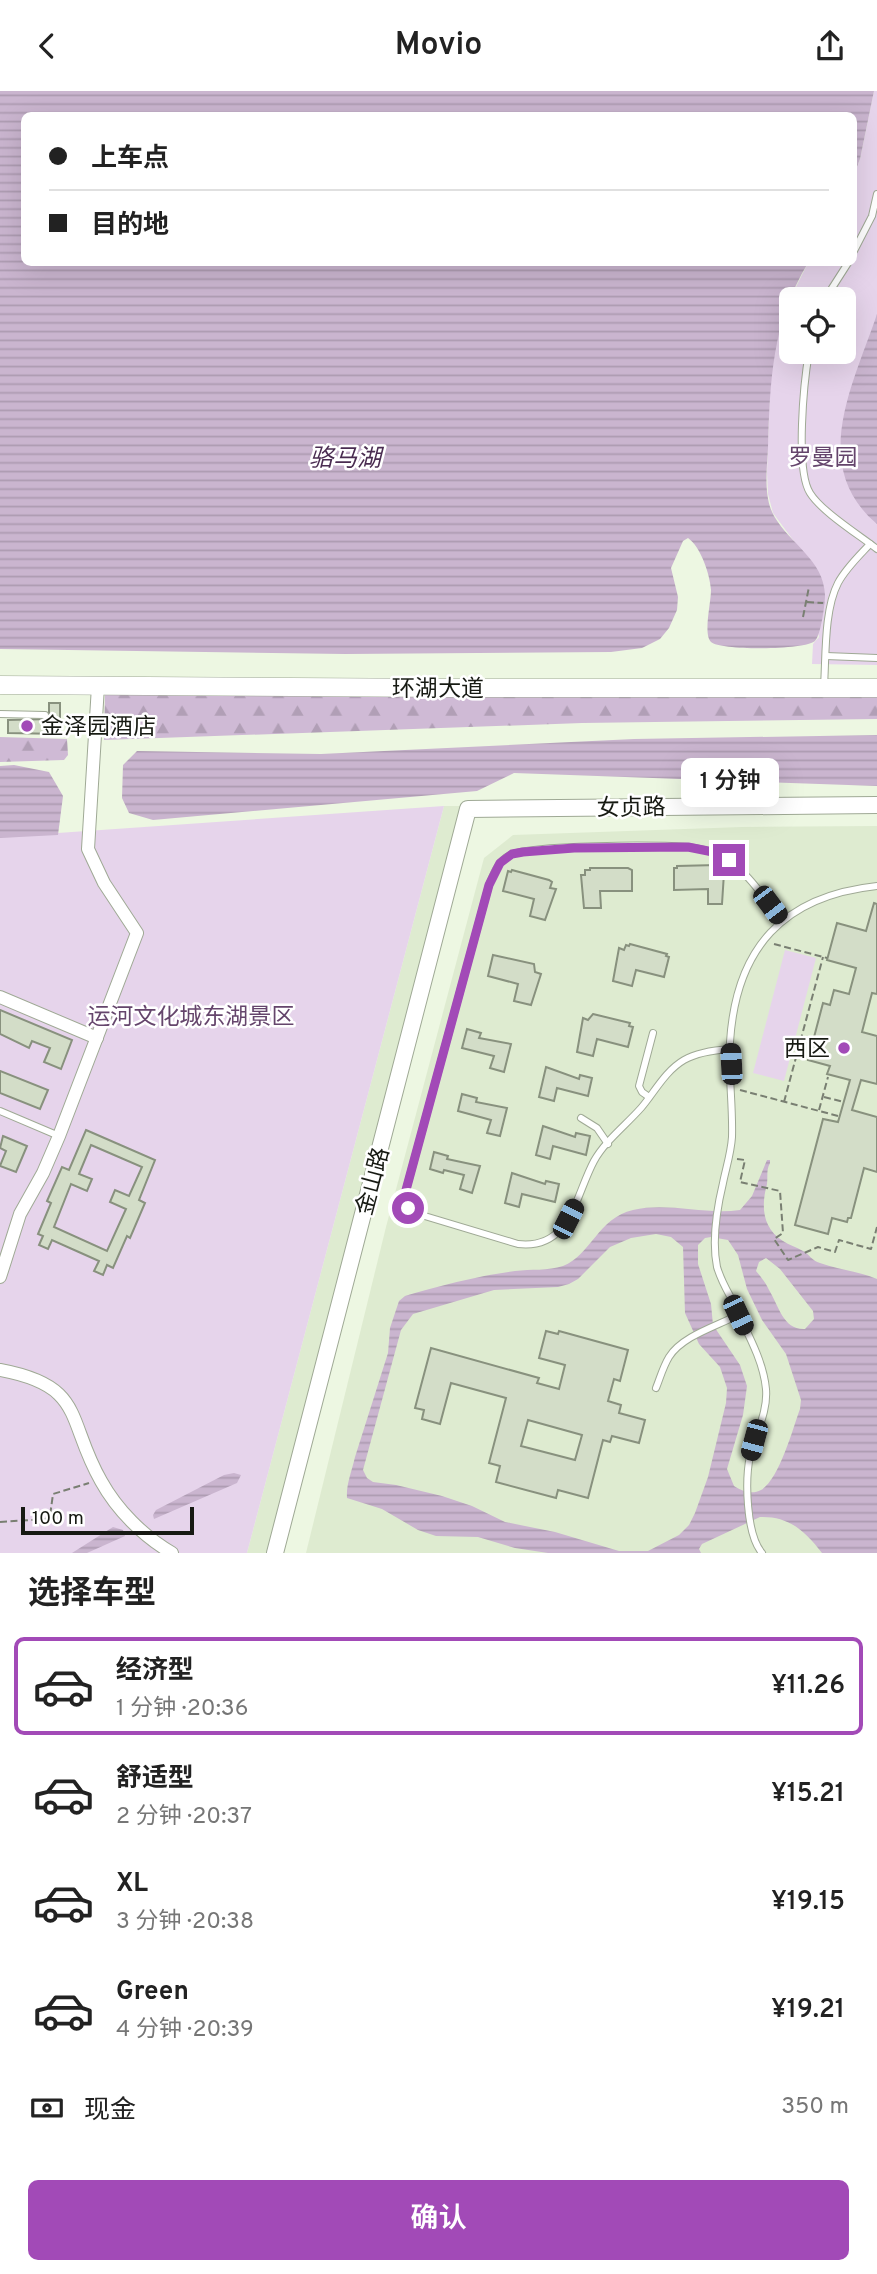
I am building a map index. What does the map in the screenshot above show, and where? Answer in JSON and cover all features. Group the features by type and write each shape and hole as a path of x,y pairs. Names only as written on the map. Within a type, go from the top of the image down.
{"main road":[{"name":"环湖大道","path":"0,685 877,688"}],"street":[{"path":"0,1277 20,1214 60,1136 137,933 104,883 88,849 98,686"},
{"name":"女贞路","path":"468,809 877,805"},
{"name":"金山路","path":"275,1553 468,809"},
{"path":"0,997 97,1038"},
{"path":"0,1370 26,1375 45,1383 62,1396 74,1414 100,1480 119,1509 154,1543 172,1553"}],"lane":[{"path":"857,245 872,216 877,194"},
{"path":"833,287 846,266"},
{"path":"808,364 802,455 807,488 821,504 877,549"},
{"path":"824,688 829,616 835,591 840,579 870,544"},
{"path":"826,656 877,658"},
{"path":"0,714 46,715"},
{"path":"730,1049 708,1052 674,1067 595,1159 563,1227 549,1239 536,1244 518,1244 422,1216 406,1204 406,1190 485,898 500,863 512,854 574,848 688,847 713,852 729,860 744,874 782,921"},
{"path":"762,1553 751,1534 748,1484 750,1456 763,1418 766,1392 758,1356 719,1273 716,1247 719,1199 732,1137 730,1049 738,996 750,962 763,941 791,913 814,900 877,886"},
{"path":"649,1097 639,1086 653,1033"},
{"path":"0,1111 60,1136"},
{"path":"580,1118 597,1128 608,1144"},
{"path":"656,1388 669,1357 691,1339 738,1315"}],"path":[{"path":"803,617 809,587"},
{"path":"806,602 824,603"},
{"path":"763,941 827,958"},
{"path":"785,1101 823,957"},
{"path":"819,1111 828,1077"},
{"path":"732,1087 838,1116"},
{"path":"823,1097 844,1102"},
{"path":"729,1157 744,1160 740,1182 780,1191 783,1233 774,1239 788,1260 818,1247 835,1252 839,1240 871,1249 877,1227"},
{"path":"0,1522 45,1520 50,1515 53,1494 100,1480"}],"shaded area":[{"path":"444,806 464,806 269,1553 247,1553"},
{"path":"877,826 877,1553 306,1553 386,1227 484,858 513,835 742,827"}],"green space":[{"name":"罗曼园","path":"874,91 877,91 877,665 812,664 813,644 819,637 796,544 773,513 768,494 770,382 779,331 779,364 856,364 856,287 796,287 806,266 857,266 857,166"},
{"path":"105,693 524,697 877,695 877,719 582,723 104,740"},
{"path":"0,737 67,739 68,755 64,760 0,762"},
{"name":"运河文化城东湖景区","path":"444,806 247,1553 0,1553 0,837"},
{"path":"785,950 816,958 784,1081 753,1073"}],"water":[{"name":"骆马湖","path":"0,91 874,91 857,166 857,112 21,112 21,266 806,266 795,287 779,287 779,335 772,376 766,482 768,500 774,516 813,562 823,583 823,612 815,641 796,646 763,648 730,647 711,642 708,632 711,590 709,577 701,554 688,538 683,541 671,568 678,597 677,610 669,628 660,639 642,648 611,652 345,654 0,649"},
{"path":"877,314 877,524 856,501 845,476 841,450 842,423 849,395"},
{"path":"877,735 877,786 514,773 477,791 153,820 129,813 122,798 123,765 137,751 321,754 634,739"},
{"path":"14,765 49,772 63,796 58,835 0,838 0,766"},
{"path":"767,1160 770,1160 764,1208 767,1223 776,1236 817,1262 877,1279 877,1553 822,1553 796,1526 780,1519 760,1517 702,1544 699,1549 701,1553 548,1553 515,1548 478,1537 436,1536 418,1530 382,1509 347,1498 355,1457 388,1353 390,1328 399,1301 405,1296 488,1275 563,1266 581,1254 611,1221 633,1210 660,1207 740,1210 752,1196","holes":["656,1234 671,1237 683,1247 685,1313 699,1344 720,1367 727,1388 726,1403 708,1477 695,1513 689,1525 679,1535 648,1551 619,1551 555,1532 505,1522 472,1506 442,1496 373,1482 367,1478 363,1470 401,1330 413,1314 494,1290 558,1287 569,1284 578,1279 610,1247 631,1238","705,1238 728,1240 738,1255 747,1289 762,1320 786,1354 801,1400 774,1476 761,1490 754,1492 734,1486 727,1469 743,1415 747,1386 740,1365 713,1325 711,1304 698,1264 698,1245","766,1258 780,1269 813,1311 814,1319 805,1329 792,1326 787,1321 756,1271 759,1262"]},
{"path":"224,1475 241,1475 237,1483 154,1519 156,1510"},
{"path":"113,1527 123,1530 125,1536 87,1553 72,1553"}],"building":[{"path":"49,703 60,703 60,734 8,733 8,720 49,719"},
{"path":"717,865 719,873 724,873 722,904 708,904 708,889 674,890 674,868 677,866"},
{"path":"585,870 632,870 632,891 600,891 601,908 584,908 581,875 585,875"},
{"path":"508,871 552,882 550,888 556,889 545,920 530,916 534,899 503,891"},
{"path":"874,903 877,904 877,994 872,993 862,1032 877,1036 877,1084 861,1080 852,1110 877,1117 877,1172 864,1168 851,1218 848,1218 847,1222 832,1218 828,1234 795,1225 823,1119 838,1122 850,1080 827,1074 830,1066 808,1060 823,1003 830,1005 834,990 849,994 856,968 827,960 837,923 866,931"},
{"path":"626,945 667,954 669,957 664,977 636,970 632,986 613,981 619,948 624,950"},
{"path":"493,955 534,964 535,972 541,974 531,1005 514,1001 518,984 488,976"},
{"path":"0,1010 72,1040 61,1069 44,1062 50,1048 32,1041 29,1048 0,1034"},
{"path":"593,1014 630,1023 629,1026 633,1027 628,1047 597,1039 593,1056 577,1052 583,1018 588,1020"},
{"path":"467,1029 481,1033 479,1038 511,1044 504,1072 490,1068 494,1056 462,1048"},
{"path":"546,1067 579,1079 580,1075 592,1078 588,1096 557,1088 554,1101 539,1097"},
{"path":"0,1071 48,1090 40,1109 0,1093"},
{"path":"462,1094 477,1098 476,1102 507,1108 500,1136 487,1133 491,1120 458,1111"},
{"path":"543,1126 575,1137 576,1133 590,1136 586,1155 553,1146 550,1159 536,1155"},
{"path":"86,1130 155,1160 139,1200 145,1203 130,1238 127,1236 113,1268 107,1265 103,1275 94,1271 99,1261 52,1240 48,1249 39,1245 43,1236 38,1234 51,1203 47,1201 62,1167 69,1170","holes":["91,1145 142,1167 129,1196 115,1190 110,1202 126,1209 107,1251 54,1227 71,1184 87,1191 92,1179 79,1174"]},
{"path":"3,1136 27,1146 16,1172 0,1166 6,1151 0,1148"},
{"path":"434,1152 448,1156 447,1159 480,1166 472,1193 460,1189 464,1175 430,1169"},
{"path":"512,1173 545,1184 546,1181 559,1184 555,1202 522,1194 519,1207 505,1203"},
{"path":"546,1331 558,1334 559,1331 628,1350 620,1381 614,1379 608,1401 621,1405 619,1413 645,1420 639,1443 612,1436 610,1442 603,1440 588,1498 558,1490 556,1498 496,1482 500,1466 489,1463 506,1398 451,1383 440,1424 422,1419 424,1410 415,1408 431,1348 539,1378 537,1383 559,1389 565,1365 539,1358","holes":["528,1420 582,1435 575,1460 521,1446"]}],"place":[{"name":"金泽园酒店","path":"27,726"},
{"name":"西区","path":"844,1048"}],"route":[{"path":"408,1208 406,1190 489,885 500,863 512,854 574,848 688,847 713,852 729,860"}]}
